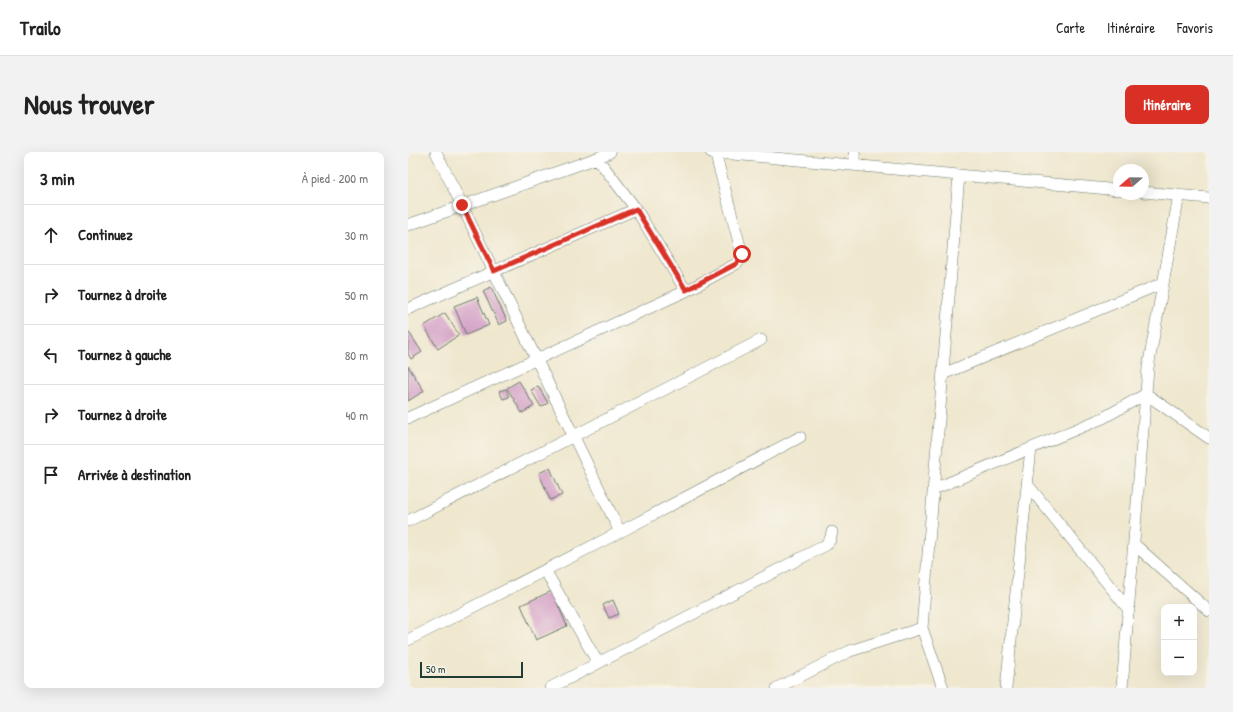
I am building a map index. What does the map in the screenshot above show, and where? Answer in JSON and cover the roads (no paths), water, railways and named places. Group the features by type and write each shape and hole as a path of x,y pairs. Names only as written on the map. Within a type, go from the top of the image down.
{"street":[{"path":"436,152 620,532"},
{"path":"408,225 597,158 610,152"},
{"path":"711,152 1113,189"},
{"path":"408,418 686,290 736,264 741,259 742,254 714,152"},
{"path":"854,152 856,165"},
{"path":"597,158 636,209 686,290"},
{"path":"944,688 922,628 959,175"},
{"path":"1149,192 1209,198"},
{"path":"1122,688 1148,368 1179,195"},
{"path":"408,309 636,209"},
{"path":"943,374 1163,283"},
{"path":"408,522 761,340"},
{"path":"934,490 1102,418 1146,394"},
{"path":"1146,394 1209,438"},
{"path":"408,640 620,532 800,437"},
{"path":"1006,688 1031,448"},
{"path":"1027,484 1129,610"},
{"path":"550,688 826,545 830,540 832,532"},
{"path":"1134,544 1209,611"},
{"path":"545,570 598,663"},
{"path":"777,688 850,651 922,628"}]}
